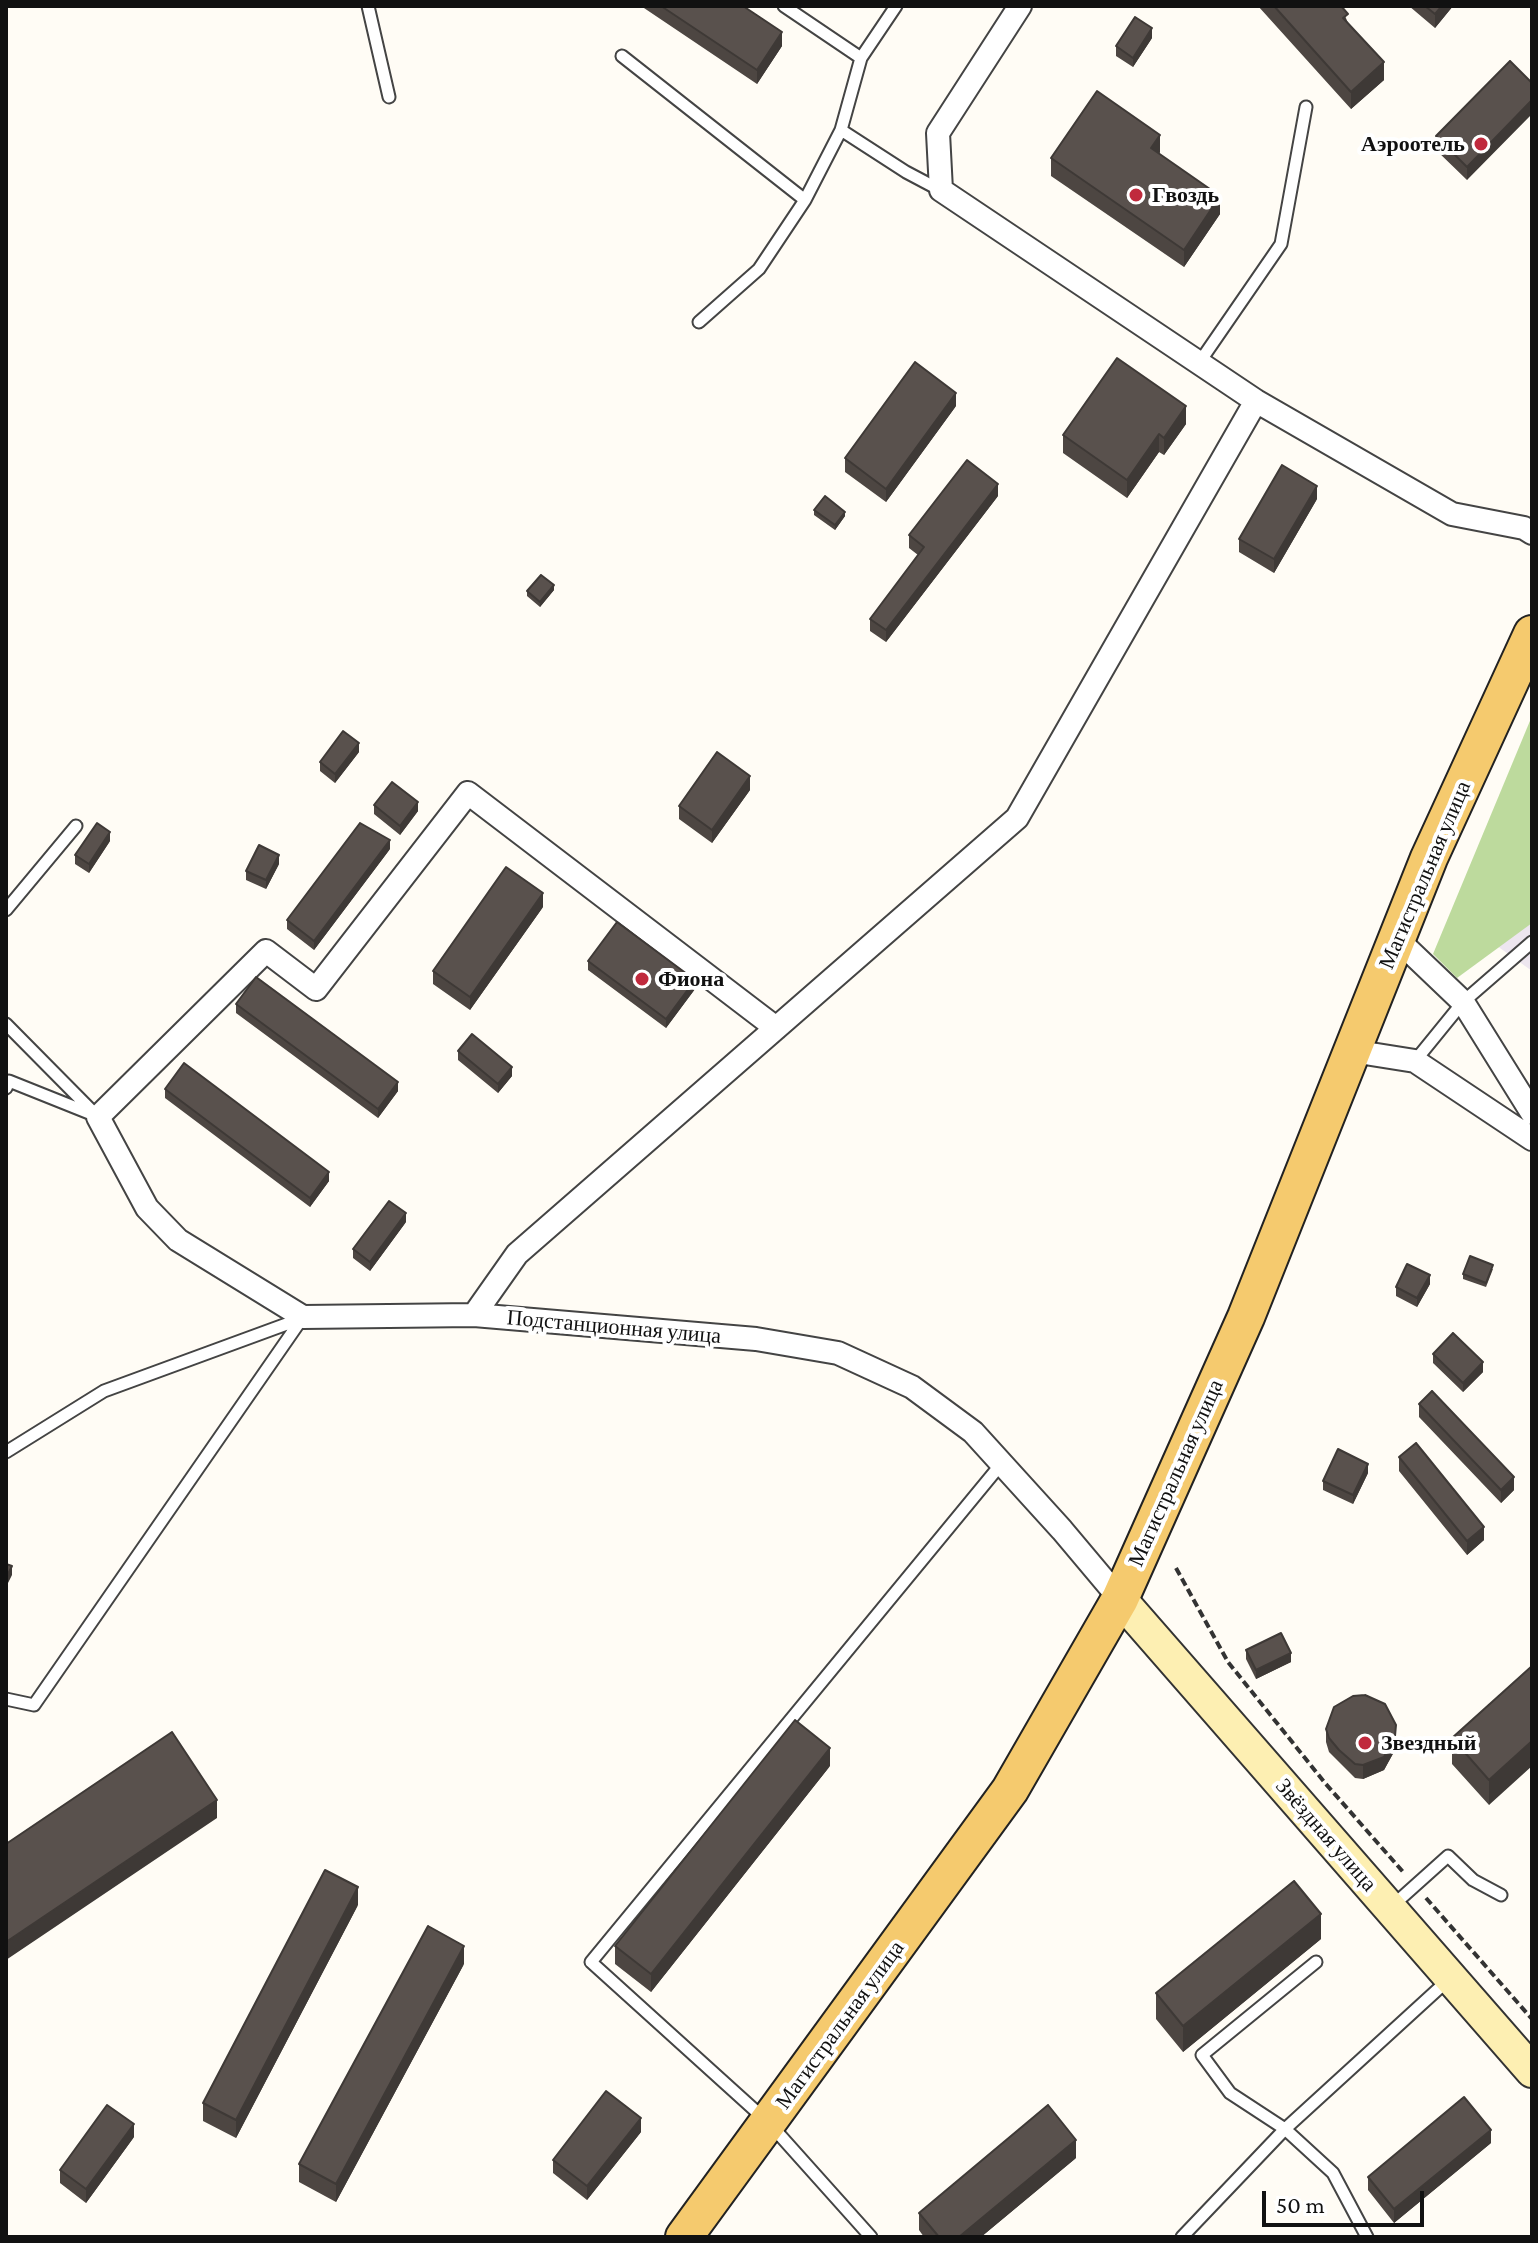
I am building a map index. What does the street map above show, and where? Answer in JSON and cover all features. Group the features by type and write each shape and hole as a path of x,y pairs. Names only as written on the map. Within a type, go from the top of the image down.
{"main road":[{"name":"Магистральная улица","path":"684,2237 1010,1790 1120,1599 1246,1317 1429,858 1532,634"}],"street":[{"path":"1020,6 938,133 941,190 1203,357 1256,401 1452,514 1524,528 1532,533"},
{"path":"474,1315 517,1254 1017,818 1256,401"},
{"path":"303,1317 178,1240 147,1208 98,1117 266,951 316,989 468,793 776,1028"},
{"path":"1397,939 1463,1002 1532,1113"},
{"path":"1352,1051 1415,1061 1532,1139"},
{"name":"Подстанционная улица","path":"303,1317 474,1315 756,1339 838,1353 912,1387 973,1432 1120,1599"},
{"name":"Звёздная улица","path":"1120,1599 1532,2071"}],"lane":[{"path":"368,6 389,97"},
{"path":"784,6 861,58"},
{"path":"699,322 759,269 805,200 841,130 861,58 896,6"},
{"path":"622,56 805,200"},
{"path":"1203,357 1281,244 1306,107"},
{"path":"841,130 906,172 941,190"},
{"path":"6,910 76,826"},
{"path":"1415,1061 1463,1002 1532,942"},
{"path":"6,1024 98,1117"},
{"path":"7,1083 98,1117"},
{"path":"6,1452 104,1391 303,1317"},
{"path":"6,1699 34,1705 303,1317"},
{"path":"871,2237 769,2123 591,1962 1002,1463"},
{"path":"1390,1908 1448,1856 1473,1880 1501,1895"},
{"path":"1316,1962 1202,2055 1230,2093 1285,2129 1333,2173 1367,2237"},
{"path":"1182,2237 1285,2129 1451,1978"}],"path":[{"path":"1176,1568 1228,1662 1325,1783 1532,2019"}],"shaded area":[{"path":"1532,874 1532,971 1486,938"}],"green space":[{"path":"1532,716 1532,923 1457,978 1433,954"}],"building":[{"path":"661,6 743,6 782,32 757,70"},
{"path":"1274,6 1341,6 1348,14 1343,18 1384,62 1351,92"},
{"path":"1425,6 1442,6 1435,14"},
{"path":"1135,17 1152,28 1133,58 1116,46"},
{"path":"1510,61 1532,83 1532,100 1467,167 1436,136"},
{"name":"Гвоздь","path":"1097,91 1160,135 1151,148 1220,196 1184,250 1051,158"},
{"path":"1117,358 1186,406 1164,438 1159,434 1127,480 1063,435"},
{"path":"915,362 956,393 886,489 845,458"},
{"path":"967,460 998,484 886,630 870,619 924,547 909,535"},
{"path":"1282,465 1317,486 1274,559 1239,539"},
{"path":"825,496 845,512 835,525 814,510"},
{"path":"541,575 554,585 540,602 527,591"},
{"path":"343,731 359,743 335,774 320,762"},
{"path":"717,752 750,776 712,830 679,806"},
{"path":"392,782 418,802 400,826 374,805"},
{"path":"97,823 110,832 89,864 75,855"},
{"path":"360,823 390,840 314,941 287,920"},
{"path":"259,845 279,855 266,880 246,871"},
{"path":"506,867 543,893 470,997 433,971"},
{"name":"Фиона","path":"617,922 695,980 666,1019 588,961"},
{"path":"256,977 398,1082 378,1109 236,1004"},
{"path":"472,1034 512,1067 498,1084 458,1051"},
{"path":"184,1063 329,1172 310,1198 165,1089"},
{"path":"389,1201 406,1213 370,1262 353,1249"},
{"path":"1470,1256 1493,1265 1486,1283 1463,1274"},
{"path":"1407,1264 1430,1275 1417,1298 1396,1287"},
{"path":"1453,1333 1483,1362 1463,1383 1433,1354"},
{"path":"1432,1391 1514,1477 1501,1490 1419,1404"},
{"path":"1416,1443 1484,1527 1467,1541 1399,1457"},
{"path":"1338,1449 1368,1464 1353,1495 1323,1481"},
{"path":"6,1564 12,1566 6,1578"},
{"path":"1281,1633 1291,1653 1256,1670 1246,1650"},
{"path":"1532,1666 1532,1741 1489,1780 1452,1738"},
{"path":"1365,1695 1385,1704 1396,1725 1395,1736 1384,1757 1363,1765 1355,1764 1339,1750 1326,1729 1334,1707 1353,1696"},
{"path":"795,1720 830,1748 651,1974 615,1946"},
{"path":"172,1732 217,1800 6,1942 6,1844"},
{"path":"325,1870 358,1887 236,2120 203,2103"},
{"path":"1294,1881 1321,1914 1183,2026 1156,1993"},
{"path":"428,1926 464,1946 336,2184 299,2164"},
{"path":"606,2091 641,2118 587,2186 553,2160"},
{"path":"1464,2097 1491,2130 1394,2209 1368,2177"},
{"path":"107,2105 134,2124 86,2189 60,2170"},
{"path":"1048,2105 1076,2140 959,2237 939,2237 919,2213"}],"place":[{"name":"Аэроотель","path":"1481,144"},
{"name":"Гвоздь","path":"1136,195"},
{"name":"Фиона","path":"642,979"},
{"name":"Звездный","path":"1365,1743"}]}
